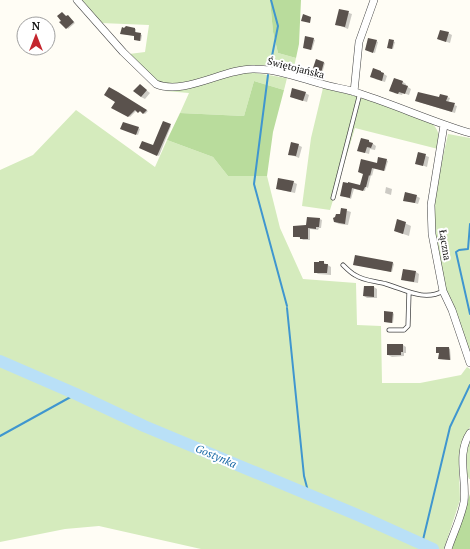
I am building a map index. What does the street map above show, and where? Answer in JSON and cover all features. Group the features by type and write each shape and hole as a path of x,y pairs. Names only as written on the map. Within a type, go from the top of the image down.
{"street":[{"name":"Świętojańska","path":"77,0 143,72 156,84 163,87 198,83 241,70 254,69 286,74 334,88 357,92 444,125 470,133"},
{"path":"357,92 359,42 374,0"},
{"name":"Łączna","path":"444,125 432,197 431,217 434,249 443,291 452,310 470,363"},
{"path":"448,549 464,502 467,482 462,467 464,445 470,433"}],"lane":[{"path":"333,198 357,92"},
{"path":"344,265 354,275 361,278 388,284 408,292 429,295 439,294 443,291"},
{"path":"389,330 404,330 408,326 408,292"}],"green space":[{"path":"82,0 270,0 273,32 278,53 296,58 294,67 291,72 265,65 245,66 188,82 164,85 155,81 129,54 145,52 149,25 101,23"},
{"path":"270,0 301,0 299,44 296,58 278,53 273,32"},
{"path":"250,72 287,78 284,90 254,81 244,116 180,113 189,93 165,91"},
{"path":"254,81 284,90 273,132 267,176 228,176 213,157 167,140 180,113 244,116"},
{"path":"323,88 364,98 432,123 437,129 439,135 438,149 355,128 330,210 302,206 311,138"},
{"path":"76,110 155,167 167,140 213,157 228,176 267,176 280,228 303,279 356,283 357,325 381,326 382,383 420,383 461,375 467,367 470,369 470,427 462,441 459,471 460,500 444,549 201,549 99,526 65,529 0,542 0,170 33,155"},
{"path":"448,134 470,138 470,352 456,312 445,288 434,225 434,197"},
{"path":"470,438 469,479 465,469 467,443"},
{"path":"470,494 470,549 452,549"}],"building":[{"path":"339,9 349,11 345,27 335,25"},
{"path":"62,12 66,16 68,15 74,22 66,29 59,22 61,21 57,16"},
{"path":"303,14 311,17 310,23 301,21"},
{"path":"126,26 135,28 135,32 141,33 140,41 134,40 134,36 120,34 122,27 124,28"},
{"path":"440,30 449,32 446,42 437,39"},
{"path":"305,36 314,38 311,50 303,48"},
{"path":"368,38 377,40 373,53 365,50"},
{"path":"389,39 394,40 392,49 387,48"},
{"path":"316,59 324,62 320,77 311,74"},
{"path":"373,68 384,73 382,81 370,77"},
{"path":"394,78 403,81 402,84 408,86 405,94 399,92 398,94 389,91"},
{"path":"140,84 147,90 141,97 133,91"},
{"path":"109,87 147,110 143,114 140,111 138,113 135,110 128,117 111,108 115,102 104,95"},
{"path":"292,88 306,92 303,101 290,97"},
{"path":"418,92 439,97 440,94 448,96 446,101 455,103 452,112 415,101"},
{"path":"163,121 171,124 157,156 139,148 142,141 153,145"},
{"path":"123,122 139,127 136,135 120,129"},
{"path":"361,138 369,140 369,142 373,143 371,148 367,147 365,153 357,151"},
{"path":"291,142 299,144 296,156 288,155"},
{"path":"418,152 426,154 423,166 415,164"},
{"path":"378,157 387,159 384,171 372,168 366,187 363,191 352,188 350,198 340,196 343,182 360,185 363,174 358,172 361,159 377,163"},
{"path":"278,178 294,181 291,192 276,189"},
{"path":"405,192 417,195 415,203 403,201"},
{"path":"341,208 347,209 345,224 334,222 333,218 336,214 340,214"},
{"path":"307,217 320,218 319,227 316,227 316,229 308,228 308,239 293,237 293,226 306,225"},
{"path":"397,219 406,222 403,234 394,231"},
{"path":"355,255 393,262 391,272 353,265"},
{"path":"324,261 324,264 328,264 327,273 314,273 314,262"},
{"path":"403,269 416,271 414,282 401,280"},
{"path":"364,286 374,286 374,297 363,296"},
{"path":"384,311 393,312 392,323 384,322"},
{"path":"387,344 403,344 403,352 401,352 401,355 387,355"},
{"path":"436,347 449,347 450,360 438,359 439,353 436,353"}],"waterway":[{"path":"270,66 278,26 271,0"},
{"path":"268,75 254,184 287,306"},
{"path":"470,224 468,249 459,250 456,252 470,314"},
{"path":"287,308 304,476 309,495"},
{"name":"Gostynka","path":"0,361 144,426 360,516 433,549"},
{"path":"422,544 450,427 470,385"},
{"path":"0,436 76,394"}]}
